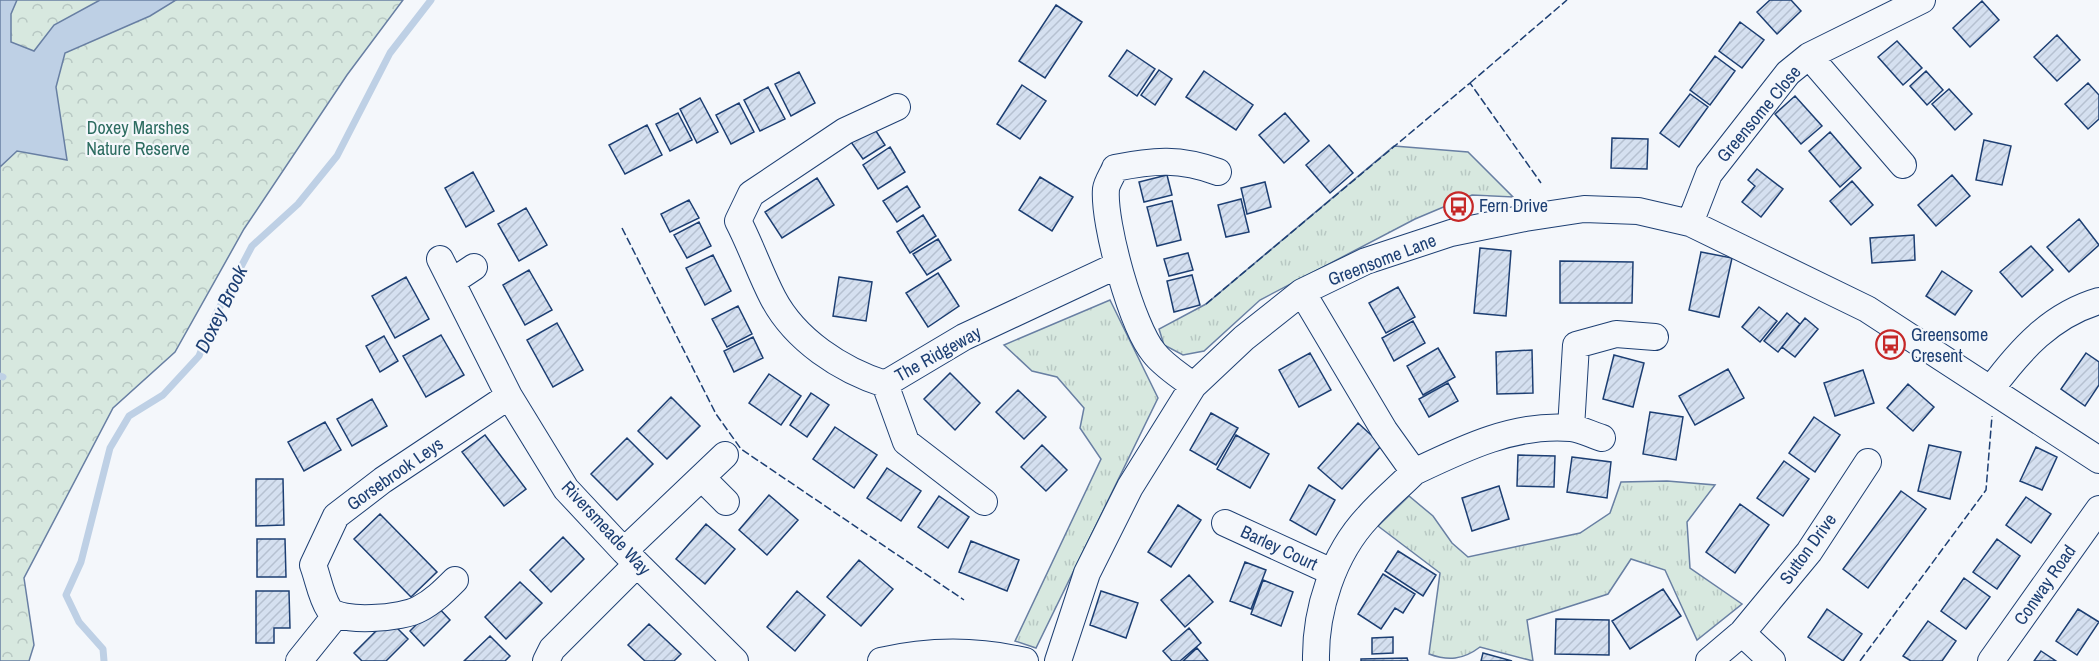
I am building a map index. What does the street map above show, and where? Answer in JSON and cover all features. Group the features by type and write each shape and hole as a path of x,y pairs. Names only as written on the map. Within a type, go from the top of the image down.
{"street":[{"name":"Greensome Close","path":"1690,223 1709,174 1788,74 1809,56 1922,0"},
{"path":"1809,56 1903,165"},
{"name":"The Ridgeway","path":"897,107 845,131 750,194 738,221 774,299 807,341 861,376 885,384 964,338 1118,265"},
{"path":"1193,386 1154,354 1141,332 1118,265 1108,216 1106,188 1116,168 1158,160 1196,164 1218,172"},
{"name":"Greensome Lane","path":"1058,661 1087,573 1130,487 1193,386 1244,338 1302,292 1366,261 1451,233 1525,218 1595,209 1638,211 1690,223 1868,309 2099,460"},
{"name":"Riversmeade Way","path":"440,259 509,396 566,489 735,661"},
{"path":"453,281 474,267"},
{"path":"1302,292 1384,430 1414,472"},
{"path":"1991,389 2024,348 2037,336 2073,310 2099,301"},
{"path":"1571,428 1576,345 1616,334 1655,337"},
{"path":"885,384 906,442 984,502"},
{"name":"Gorsebrook Leys","path":"339,614 313,565 336,516 382,480 509,396"},
{"path":"1316,661 1319,618 1332,572 1366,518 1414,472 1498,436 1527,430 1571,428 1602,438"},
{"path":"546,661 552,650 631,557 725,455"},
{"name":"Sutton Drive","path":"1709,661 1743,633 1809,552 1868,462"},
{"path":"702,478 726,502"},
{"name":"Conway Road","path":"1991,661 2099,509"},
{"name":"Barley Court","path":"1225,523 1332,572"},
{"path":"299,661 339,614 407,614 438,597 455,580"},
{"path":"1743,633 1772,661"},
{"path":"881,661 901,656 941,657 983,654 1025,661"}],"green space":[{"name":"Doxey Marshes Nature Reserve","path":"0,0 403,0 347,75 244,229 175,352 113,408 24,578 34,645 29,661 0,661"},
{"path":"1394,146 1468,152 1513,197 1472,195 1415,219 1260,300 1204,351 1183,355 1164,345 1159,329 1206,304"},
{"path":"1110,300 1158,398 1036,648 1015,641 1101,459 1080,428 1084,408 1057,377 1032,371 1004,345"},
{"path":"1667,481 1715,485 1687,522 1690,568 1742,604 1697,640 1665,570 1631,559 1608,594 1527,620 1533,661 1480,647 1468,655 1455,658 1443,658 1429,654 1440,573 1378,526 1409,496 1433,516 1452,543 1468,557 1580,533 1610,513 1621,482"}],"water":[{"path":"0,0 17,0 11,14 11,42 34,51 54,25 100,0 176,0 150,16 65,53 56,87 67,160 17,151 0,167"}],"building":[{"path":"1770,0 1791,0 1801,11 1777,34 1757,12"},
{"path":"1982,1 1999,20 1970,47 1953,28"},
{"path":"1056,5 1082,22 1045,78 1019,61"},
{"path":"1740,22 1764,40 1742,68 1719,51"},
{"path":"2057,35 2080,60 2057,81 2034,57"},
{"path":"1897,41 1922,68 1903,85 1878,57"},
{"path":"1127,50 1155,69 1137,96 1109,76"},
{"path":"1715,56 1735,71 1710,105 1690,90"},
{"path":"1159,70 1172,79 1155,105 1141,95"},
{"path":"1204,71 1253,105 1236,130 1186,97"},
{"path":"1926,71 1943,90 1927,105 1910,86"},
{"path":"799,72 815,103 791,116 775,84"},
{"path":"2088,83 2099,95 2099,119 2088,129 2065,104"},
{"path":"1022,85 1046,101 1020,139 997,124"},
{"path":"768,87 785,119 760,131 744,100"},
{"path":"1949,89 1972,114 1955,130 1932,104"},
{"path":"1690,94 1708,107 1679,147 1660,133"},
{"path":"1795,96 1822,126 1801,144 1775,114"},
{"path":"700,98 718,132 697,143 680,109"},
{"path":"739,103 754,132 731,144 716,115"},
{"path":"678,113 692,140 670,151 656,124"},
{"path":"1285,113 1309,141 1284,163 1259,135"},
{"path":"647,125 662,155 625,174 609,145"},
{"path":"874,128 885,145 863,159 851,142"},
{"path":"1830,132 1861,168 1840,187 1809,151"},
{"path":"1612,138 1648,139 1647,169 1611,168"},
{"path":"1984,140 2011,146 2002,185 1976,180"},
{"path":"1329,145 1353,173 1330,193 1306,165"},
{"path":"890,147 905,172 878,189 863,165"},
{"path":"1757,169 1783,189 1761,217 1742,202 1755,186 1748,180"},
{"path":"473,172 494,211 466,227 445,188"},
{"path":"1167,175 1172,195 1144,202 1139,182"},
{"path":"1952,175 1970,196 1936,226 1918,205"},
{"path":"1040,177 1073,197 1052,231 1019,210"},
{"path":"817,178 834,205 782,238 765,212"},
{"path":"1852,181 1873,205 1851,225 1830,201"},
{"path":"1265,182 1271,207 1247,214 1241,188"},
{"path":"907,186 920,207 897,222 883,201"},
{"path":"1241,199 1249,232 1226,237 1218,205"},
{"path":"689,200 699,218 670,232 661,214"},
{"path":"1172,201 1181,240 1157,246 1147,207"},
{"path":"526,208 547,245 519,261 498,224"},
{"path":"923,215 936,236 910,253 897,232"},
{"path":"2079,219 2099,245 2069,272 2047,247"},
{"path":"699,222 711,246 687,258 674,235"},
{"path":"1914,235 1915,260 1872,263 1870,238"},
{"path":"938,239 951,260 927,275 913,254"},
{"path":"2031,246 2053,270 2022,297 2000,272"},
{"path":"1480,248 1511,251 1506,316 1474,313"},
{"path":"1701,252 1732,258 1719,317 1689,310"},
{"path":"1188,253 1193,270 1169,276 1164,259"},
{"path":"713,255 731,291 705,305 686,268"},
{"path":"1560,261 1633,262 1632,303 1560,303"},
{"path":"529,270 552,310 525,325 503,285"},
{"path":"1942,271 1972,291 1955,315 1926,296"},
{"path":"938,273 959,306 928,327 906,293"},
{"path":"1192,275 1200,305 1174,312 1167,281"},
{"path":"406,277 429,319 395,338 372,296"},
{"path":"839,277 872,282 866,321 833,316"},
{"path":"1398,287 1415,317 1386,333 1369,303"},
{"path":"738,306 752,334 727,347 712,319"},
{"path":"1759,307 1777,321 1760,342 1742,327"},
{"path":"1787,313 1800,324 1778,352 1764,341"},
{"path":"1805,318 1818,329 1795,357 1782,347"},
{"path":"1413,321 1425,343 1394,361 1382,338"},
{"path":"557,323 583,370 553,387 527,340"},
{"path":"441,335 464,375 426,397 403,356"},
{"path":"384,336 398,361 380,372 366,346"},
{"path":"753,337 763,358 734,372 724,351"},
{"path":"1438,348 1455,377 1423,395 1407,366"},
{"path":"1532,350 1533,393 1497,394 1496,352"},
{"path":"1310,353 1331,390 1299,407 1279,370"},
{"path":"2086,353 2099,362 2099,385 2085,406 2061,389"},
{"path":"1614,355 1644,363 1633,407 1603,399"},
{"path":"1728,369 1744,398 1695,425 1679,396"},
{"path":"1863,370 1874,403 1835,416 1824,383"},
{"path":"950,373 980,403 955,430 924,399"},
{"path":"769,374 801,396 781,425 749,403"},
{"path":"1448,383 1458,401 1429,417 1419,399"},
{"path":"1908,384 1934,407 1913,431 1887,408"},
{"path":"1018,390 1046,417 1024,439 996,412"},
{"path":"811,393 829,405 807,437 790,425"},
{"path":"671,397 700,426 667,459 638,431"},
{"path":"372,399 387,426 352,446 337,419"},
{"path":"1650,412 1683,417 1676,460 1643,454"},
{"path":"1211,413 1238,428 1216,465 1190,450"},
{"path":"1814,417 1840,435 1815,472 1789,453"},
{"path":"325,422 341,450 304,471 288,442"},
{"path":"1358,423 1382,445 1342,489 1318,468"},
{"path":"835,427 877,455 854,488 813,459"},
{"path":"485,435 526,489 504,506 462,452"},
{"path":"1236,435 1269,454 1250,488 1217,469"},
{"path":"627,438 653,464 617,500 591,474"},
{"path":"1042,445 1067,470 1046,491 1021,467"},
{"path":"1929,445 1961,452 1950,499 1918,491"},
{"path":"2036,447 2057,457 2042,490 2020,481"},
{"path":"1518,455 1555,456 1554,487 1517,486"},
{"path":"1572,457 1611,462 1607,498 1567,492"},
{"path":"1784,461 1809,479 1783,516 1757,498"},
{"path":"887,468 921,491 901,521 867,498"},
{"path":"256,479 283,479 284,525 256,526"},
{"path":"1309,485 1335,500 1316,535 1290,520"},
{"path":"1499,486 1509,519 1472,531 1462,498"},
{"path":"1901,491 1926,509 1868,588 1843,569"},
{"path":"769,495 798,520 767,555 739,530"},
{"path":"939,496 969,517 948,548 918,527"},
{"path":"2026,497 2051,514 2031,543 2006,525"},
{"path":"1740,504 1769,525 1735,573 1706,552"},
{"path":"1178,505 1201,520 1171,567 1148,552"},
{"path":"380,514 437,572 411,597 354,539"},
{"path":"706,524 735,549 705,584 676,559"},
{"path":"563,537 584,559 551,592 530,570"},
{"path":"257,539 285,539 286,577 257,577"},
{"path":"1997,539 2020,556 1997,589 1973,572"},
{"path":"971,541 1019,560 1007,591 959,572"},
{"path":"1398,551 1436,575 1423,596 1385,571"},
{"path":"859,560 893,589 861,626 827,597"},
{"path":"1245,562 1266,570 1251,609 1230,601"},
{"path":"1383,574 1415,594 1403,613 1395,608 1381,629 1358,614"},
{"path":"1189,575 1213,602 1185,627 1161,600"},
{"path":"1964,578 1990,597 1966,629 1941,611"},
{"path":"1263,580 1293,592 1281,626 1251,614"},
{"path":"520,582 542,603 506,639 485,617"},
{"path":"1663,589 1681,616 1630,649 1612,621"},
{"path":"256,591 289,591 290,628 274,628 274,643 256,643"},
{"path":"797,591 825,615 795,651 767,627"},
{"path":"1101,591 1138,603 1126,638 1090,625"},
{"path":"436,605 450,620 424,646 410,631"},
{"path":"1827,609 1862,634 1843,661 1808,637"},
{"path":"2078,609 2099,622 2077,655 2056,641"},
{"path":"388,619 408,639 386,661 362,661 354,653"},
{"path":"1556,619 1609,620 1609,655 1555,654"},
{"path":"1928,621 1956,641 1942,661 1911,661 1903,656"},
{"path":"649,624 681,654 674,661 645,661 628,645"},
{"path":"1189,628 1201,643 1180,661 1172,661 1163,651"},
{"path":"490,636 510,656 505,661 464,661"},
{"path":"1393,637 1393,653 1372,654 1372,638"},
{"path":"1197,648 1208,661 1183,661"},
{"path":"2041,651 2056,661 2034,661"},
{"path":"1483,653 1512,661 1481,661"},
{"path":"1407,658 1408,661 1361,661 1361,659"}],"waterway":[{"name":"Doxey Brook","path":"104,661 103,649 79,622 66,595 81,562 110,448 129,416 163,395 199,356 215,316 252,246 298,204 337,156 390,53 431,0"}],"fence":[{"path":"1470,83 1567,0"},
{"path":"1206,304 1470,83 1541,183"},
{"path":"622,228 716,414 741,449 964,600"},
{"path":"1860,661 1986,490 1992,416"}],"place":[{"name":"Fern Drive","path":"1458,206"},
{"name":"Greensome Cresent","path":"1890,345"}]}
